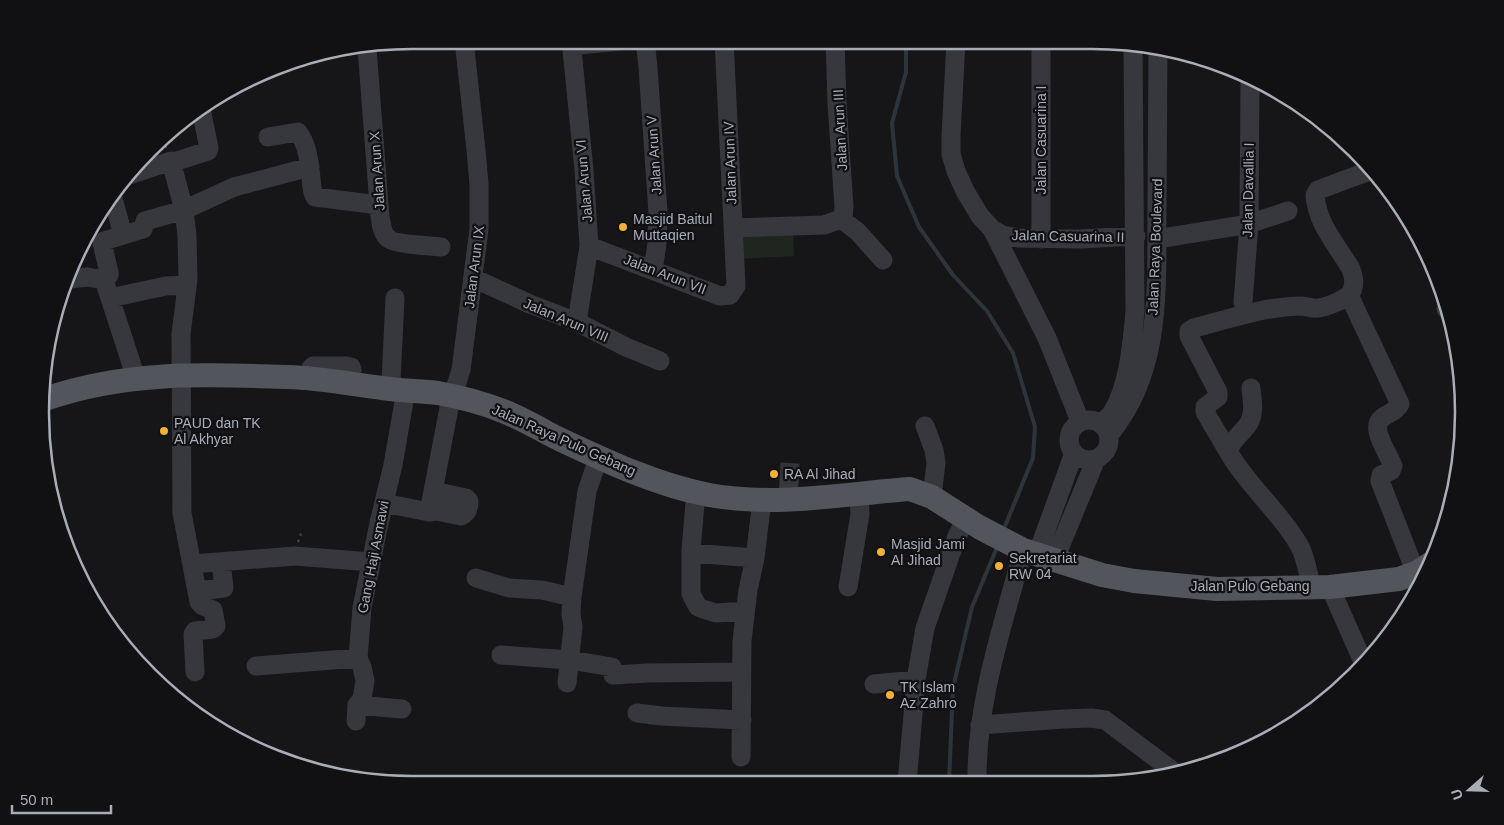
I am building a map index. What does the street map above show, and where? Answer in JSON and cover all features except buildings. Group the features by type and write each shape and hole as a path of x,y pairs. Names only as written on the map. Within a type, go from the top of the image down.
{"main road":[{"name":"Jalan Raya Pulo Gebang","path":"50,398 90,386 136,378 215,375 308,379 453,396 502,411 644,476 696,492 762,500 788,490 859,494 910,490 932,497 973,523 1032,552"},
{"name":"Jalan Pulo Gebang","path":"1032,552 1118,579 1217,589 1320,586 1399,579 1419,570"}],"street":[{"name":"Jalan Arun IX","path":"429,512 453,396 461,370 479,229 479,184 465,49"},
{"name":"Jalan Arun VI","path":"572,49 584,170 589,246 577,322"},
{"name":"Jalan Arun V","path":"646,49 658,213 657,244 653,270"},
{"name":"Jalan Arun IV","path":"724,49 736,286"},
{"name":"Jalan Arun III","path":"835,49 844,207 842,219"},
{"name":"Jalan Casuarina II","path":"956,49 951,136 952,154 956,171 965,191 980,216 992,229 1002,235 1018,238 1080,239 1136,236"},
{"name":"Jalan Casuarina I","path":"1041,49 1041,238"},
{"name":"Jalan Arun X","path":"362,52 380,218 388,239 391,241 441,247"},
{"name":"Jalan Raya Boulevard","path":"1105,429 1118,400 1130,353 1135,311 1136,236 1133,52"},
{"name":"Jalan Raya Boulevard","path":"1105,429 1123,419 1138,389 1149,352 1157,296 1158,55"},
{"name":"Jalan Davallia I","path":"1243,302 1249,224 1250,85"},
{"path":"177,160 208,151 202,116"},
{"path":"268,137 298,132 305,144 312,190 315,197 379,205"},
{"path":"141,171 171,161 184,210 188,258 181,334 182,512 200,604 213,610 216,626 213,629 195,631 193,634 195,672"},
{"path":"136,378 107,289 110,272 103,242 144,229 145,221 184,210 234,187 310,167"},
{"path":"1360,657 1300,547 1251,485 1229,453 1205,412 1206,405 1218,397 1218,392 1189,336 1189,331 1242,314 1270,308 1301,306 1317,308 1349,295 1355,281 1354,276 1320,218 1315,195 1318,190 1365,173"},
{"path":"114,204 123,235"},
{"path":"1157,239 1249,224 1288,211"},
{"path":"733,228 824,225 842,219 858,232 883,260"},
{"path":"992,229 1047,338 1080,421"},
{"name":"Jalan Arun VII","path":"589,246 720,296 730,295 736,286"},
{"path":"74,279 88,277 107,289 187,285"},
{"name":"Jalan Arun VIII","path":"472,278 530,304 577,322 626,347 660,361"},
{"path":"1349,295 1400,404 1397,410 1379,420 1377,424 1377,432 1392,466 1391,471 1380,477 1382,487 1412,562 1422,565"},
{"name":"Gang Haji Asmawi","path":"395,298 391,381 397,390 395,457 362,608 358,658 365,681 362,699 356,713 402,709"},
{"path":"1229,453 1230,447 1249,424 1253,412 1251,388"},
{"path":"1094,420 1105,429 1109,440 1107,449 1096,459 1080,458 1070,447 1070,432 1080,421 1094,420"},
{"path":"925,426 934,450 936,463 932,497"},
{"path":"977,776 980,725 997,642 1032,552 1074,453"},
{"path":"567,683 573,627 571,614 572,597 587,491 599,456"},
{"path":"1032,552 1059,549 1096,459"},
{"path":"384,503 429,512 436,511 461,516 465,514 470,501 466,498 434,491"},
{"path":"696,492 691,553 691,594 698,607 716,613 745,611"},
{"path":"848,587 860,514 859,494"},
{"path":"741,758 742,641 745,611 756,558 762,500"},
{"path":"908,776 916,680 925,628 957,536 973,523"},
{"path":"691,553 756,558"},
{"path":"192,564 292,556 371,562"},
{"path":"197,591 224,588 221,562"},
{"path":"476,578 509,588 542,590 572,597"},
{"path":"500,655 570,660 612,667 613,675 742,672"},
{"path":"256,666 358,658"},
{"path":"874,684 916,680"},
{"path":"637,713 742,720"},
{"path":"980,725 1063,719 1091,718 1105,720 1169,768"}],"shaded area":[{"path":"793,229 794,256 739,259 738,232"}],"waterway":[{"path":"906,49 906,72 892,123 897,176 919,227 953,275 987,311 1013,353 1035,427 1033,458 1003,531"},
{"path":"949,776 953,688 972,607 998,545"}],"tunnel":[{"path":"789,481 790,463"}],"place":[{"name":"Masjid Baitul Muttaqien","path":"623,227"},
{"name":"PAUD dan TK Al Akhyar","path":"164,431"},
{"name":"RA Al Jihad","path":"774,474"},
{"name":"Masjid Jami Al Jihad","path":"881,552"},
{"name":"Sekretariat RW 04","path":"999,566"},
{"name":"TK Islam Az Zahro","path":"890,695"}]}
